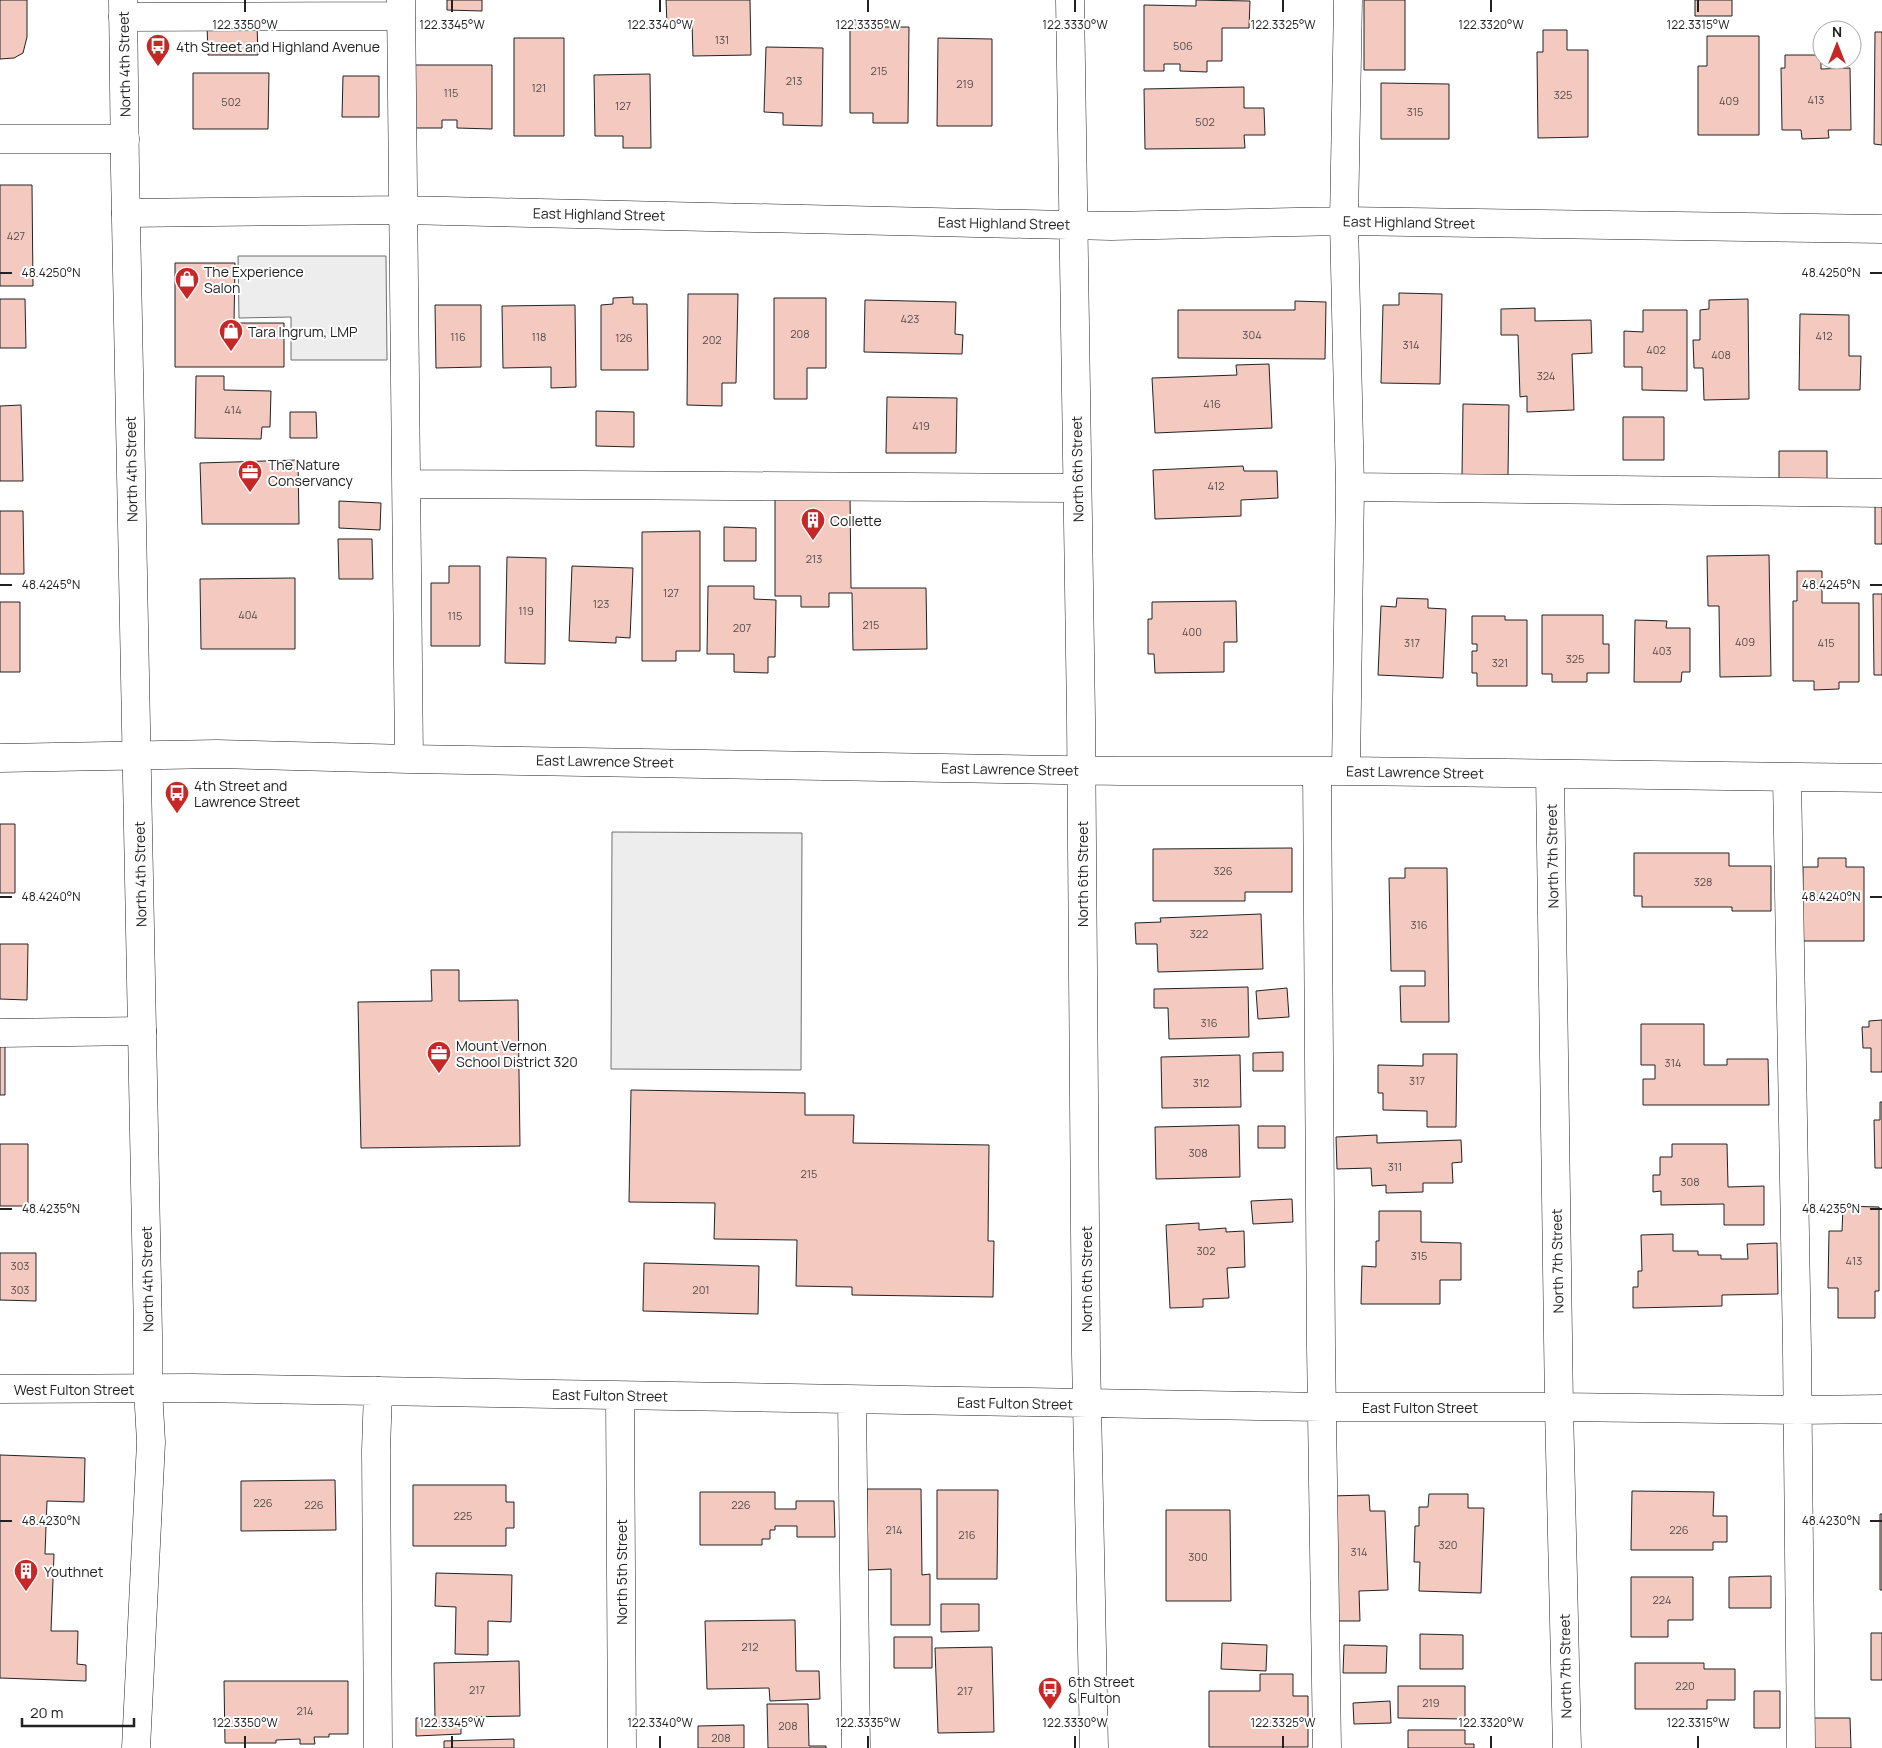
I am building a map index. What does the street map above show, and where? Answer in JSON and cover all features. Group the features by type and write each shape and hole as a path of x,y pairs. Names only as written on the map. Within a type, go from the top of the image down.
{"street":[{"name":"North 6th Street","path":"1070,0 1082,770 1087,1404 1094,1748"},
{"path":"1346,771 1350,487 1344,221 1348,0"},
{"path":"123,9 401,8 409,759"},
{"name":"North 4th Street","path":"123,9 148,1389 151,1442 136,1748"},
{"path":"0,139 125,139"},
{"name":"East Highland Street","path":"126,212 403,210 1073,225 1344,221 1882,229"},
{"path":"407,484 1077,488"},
{"path":"1350,487 1882,493"},
{"name":"East Lawrence Street","path":"0,758 217,754 1082,770 1346,771 1882,778"},
{"path":"1317,771 1322,1407 1327,1748"},
{"name":"North 7th Street","path":"1550,774 1559,1407 1567,1748"},
{"path":"1787,777 1798,1410 1801,1748"},
{"path":"0,1034 142,1031"},
{"name":"West Fulton Street","path":"0,1389 148,1389"},
{"name":"East Fulton Street","path":"148,1389 378,1391 1322,1407 1882,1409"},
{"path":"378,1391 376,1450 378,1748"},
{"name":"North 5th Street","path":"620,1396 622,1748"},
{"path":"852,1400 856,1748"}],"shaded area":[{"path":"238,256 386,256 387,360 291,360 291,317 239,318"},
{"path":"612,832 802,833 801,1070 611,1069"}],"building":[{"path":"0,0 27,0 27,37 23,53 14,58 0,59"},
{"path":"447,0 482,0 482,11 447,10"},
{"path":"666,0 750,0 751,55 693,56 692,23 667,24"},
{"path":"1196,0 1250,1 1249,28 1222,28 1222,61 1207,61 1207,72 1180,71 1180,64 1164,64 1164,71 1144,71 1144,5 1196,6"},
{"path":"1364,0 1405,0 1405,70 1364,70"},
{"path":"1695,0 1732,0 1732,16 1695,16"},
{"path":"850,20 884,21 884,27 909,27 908,123 873,123 873,113 850,113"},
{"path":"207,25 257,25 258,55 208,55"},
{"path":"1543,30 1567,30 1567,50 1588,50 1588,137 1538,138 1537,52 1543,52"},
{"path":"1875,32 1882,32 1882,145 1874,144"},
{"path":"1707,36 1759,36 1759,135 1698,135 1698,66 1707,66"},
{"path":"514,38 564,38 564,136 514,136"},
{"path":"938,38 992,39 992,126 937,126"},
{"path":"766,47 823,48 822,126 783,125 783,113 764,112"},
{"path":"1785,55 1812,55 1812,70 1850,70 1851,130 1828,130 1829,138 1802,139 1801,130 1782,130 1781,68 1785,68"},
{"path":"410,65 492,65 492,129 457,128 457,120 442,120 442,128 410,128"},
{"path":"193,73 269,73 268,129 193,129"},
{"path":"650,74 651,148 623,148 623,136 595,136 594,75"},
{"path":"343,76 379,76 379,117 342,117"},
{"path":"1381,83 1449,84 1449,139 1381,139"},
{"path":"1244,87 1244,108 1264,108 1265,135 1244,135 1245,148 1145,149 1144,89"},
{"path":"0,185 32,185 33,286 0,286"},
{"path":"175,263 235,263 234,323 284,323 284,367 175,367"},
{"path":"1399,293 1442,294 1440,384 1381,383 1383,305 1399,305"},
{"path":"688,294 738,294 736,383 722,383 722,406 687,405"},
{"path":"633,297 633,304 647,304 648,370 601,370 601,305 613,304 613,298"},
{"path":"774,298 826,298 826,368 807,368 807,399 774,399"},
{"path":"0,299 25,299 26,348 0,348"},
{"path":"1748,299 1749,399 1704,400 1703,368 1694,368 1693,340 1700,340 1700,310 1709,309 1709,300"},
{"path":"865,300 956,302 955,334 963,335 962,354 864,352"},
{"path":"1295,301 1326,302 1325,359 1178,358 1178,310 1295,310"},
{"path":"435,305 481,305 481,367 436,368"},
{"path":"575,305 576,387 551,388 551,367 503,368 502,306"},
{"path":"1535,308 1535,321 1591,320 1592,353 1572,354 1574,410 1527,412 1527,396 1520,397 1518,335 1501,335 1501,309"},
{"path":"1643,310 1687,310 1687,391 1642,390 1642,367 1624,367 1624,331 1643,332"},
{"path":"1800,314 1849,315 1849,356 1861,356 1860,390 1799,390"},
{"path":"1269,364 1272,428 1155,433 1152,378 1237,375 1236,365"},
{"path":"196,376 224,376 224,390 271,391 270,427 262,427 261,439 195,438"},
{"path":"887,397 957,398 956,453 886,453"},
{"path":"1463,404 1509,405 1508,475 1462,475"},
{"path":"21,405 23,481 0,481 0,406"},
{"path":"596,411 634,412 634,447 596,446"},
{"path":"290,412 316,412 317,438 290,438"},
{"path":"1623,417 1664,417 1664,460 1623,460"},
{"path":"1779,451 1827,451 1827,479 1779,479"},
{"name":"The Nature Conservancy","path":"298,460 299,524 202,524 200,463"},
{"path":"1243,466 1244,471 1277,471 1278,498 1241,500 1241,516 1155,519 1153,470"},
{"name":"Collette","path":"850,493 851,588 926,588 927,649 853,650 852,593 829,593 829,607 801,607 801,596 775,596 775,494"},
{"path":"339,501 381,503 380,530 339,528"},
{"path":"1875,503 1882,503 1882,544 1875,544"},
{"path":"0,511 23,511 24,574 0,574"},
{"path":"724,527 756,528 756,561 724,561"},
{"path":"700,531 700,651 676,651 676,661 642,661 642,532"},
{"path":"338,539 372,539 373,579 339,579"},
{"path":"1769,555 1771,676 1720,677 1719,606 1708,606 1707,556"},
{"path":"507,557 546,558 545,664 505,663"},
{"path":"449,566 480,566 480,646 431,646 431,583 449,583"},
{"path":"572,566 633,568 630,638 616,637 616,643 569,641"},
{"path":"1797,571 1822,571 1822,603 1859,603 1859,682 1839,682 1839,689 1814,690 1814,681 1793,681 1793,601 1797,601"},
{"path":"295,578 295,649 201,649 200,579"},
{"path":"708,586 754,586 754,599 776,600 775,657 768,657 768,673 734,672 734,654 707,654"},
{"path":"1873,594 1882,594 1882,675 1874,675"},
{"path":"1397,598 1428,599 1428,608 1446,609 1443,678 1378,675 1381,606 1396,607"},
{"path":"1236,601 1237,642 1224,642 1224,672 1155,673 1154,654 1148,654 1148,619 1152,619 1152,602"},
{"path":"0,602 20,602 20,672 0,672"},
{"path":"1542,615 1603,615 1603,644 1609,644 1609,673 1587,673 1587,682 1552,682 1552,674 1542,674"},
{"path":"1472,616 1505,616 1505,620 1527,620 1527,686 1477,686 1477,673 1472,673 1472,651 1477,651 1477,644 1472,644"},
{"path":"1635,620 1667,621 1666,628 1690,628 1690,672 1682,672 1681,682 1634,682"},
{"path":"0,824 15,824 15,893 0,893"},
{"path":"1292,848 1292,892 1245,892 1245,901 1153,901 1153,849"},
{"path":"1634,853 1729,853 1729,866 1771,866 1771,911 1732,911 1732,907 1642,907 1642,896 1634,896"},
{"path":"1818,858 1846,858 1846,867 1864,867 1864,941 1802,941 1803,867 1818,867"},
{"path":"1405,868 1447,868 1449,1022 1401,1022 1400,986 1425,986 1425,971 1391,971 1389,878 1405,878"},
{"path":"1261,914 1263,969 1158,972 1157,944 1136,944 1135,923 1161,922 1160,918"},
{"path":"0,944 28,944 27,1000 0,999"},
{"name":"Mount Vernon School District 320","path":"431,970 459,970 459,1001 518,1000 520,1146 361,1148 358,1002 432,1001"},
{"path":"1248,987 1249,1037 1169,1039 1168,1008 1154,1008 1154,989"},
{"path":"1287,988 1289,1017 1258,1019 1256,991"},
{"path":"1882,1020 1882,1072 1871,1072 1871,1048 1863,1048 1862,1027 1869,1027 1869,1021"},
{"path":"1641,1024 1704,1024 1704,1065 1727,1065 1727,1059 1768,1059 1769,1105 1643,1105 1643,1079 1655,1079 1655,1065 1641,1065"},
{"path":"0,1041 5,1041 5,1095 0,1095"},
{"path":"1283,1052 1283,1071 1253,1071 1253,1053"},
{"path":"1423,1054 1457,1054 1456,1127 1427,1127 1427,1111 1383,1110 1383,1093 1378,1093 1378,1065 1423,1066"},
{"path":"1240,1055 1241,1107 1162,1108 1161,1057"},
{"path":"631,1090 805,1093 805,1115 854,1115 853,1143 989,1145 988,1241 994,1241 993,1297 852,1295 852,1287 796,1286 797,1240 714,1239 715,1203 629,1202"},
{"path":"1880,1102 1882,1102 1882,1168 1875,1168 1874,1120 1880,1120"},
{"path":"1239,1125 1240,1177 1156,1179 1155,1127"},
{"path":"1258,1126 1285,1126 1285,1148 1258,1148"},
{"path":"1377,1135 1377,1143 1461,1140 1462,1162 1452,1163 1453,1183 1423,1183 1423,1192 1386,1193 1386,1185 1372,1186 1371,1168 1337,1169 1336,1137"},
{"path":"0,1144 28,1144 28,1206 0,1206"},
{"path":"1672,1144 1727,1144 1728,1187 1764,1186 1764,1225 1724,1225 1724,1204 1661,1205 1661,1191 1653,1192 1653,1175 1660,1175 1660,1157 1672,1157"},
{"path":"1292,1199 1293,1222 1253,1224 1251,1201"},
{"path":"1843,1206 1879,1207 1879,1291 1875,1291 1875,1318 1838,1318 1838,1288 1828,1288 1829,1231 1842,1231"},
{"path":"1379,1211 1421,1211 1421,1242 1461,1243 1461,1280 1440,1280 1440,1304 1361,1304 1362,1266 1376,1267 1376,1241 1379,1241"},
{"path":"1199,1223 1199,1230 1226,1228 1226,1232 1244,1231 1245,1267 1227,1268 1229,1298 1203,1299 1203,1307 1170,1308 1166,1225"},
{"path":"1673,1234 1673,1251 1698,1251 1698,1255 1721,1255 1721,1259 1748,1259 1747,1244 1777,1243 1778,1294 1722,1295 1722,1306 1633,1308 1633,1287 1638,1287 1638,1271 1642,1271 1641,1235"},
{"path":"0,1253 36,1253 36,1301 0,1300"},
{"path":"644,1263 759,1266 758,1314 643,1311"},
{"name":"Youthnet","path":"0,1455 85,1458 84,1502 47,1501 45,1554 54,1554 51,1631 78,1631 77,1664 86,1665 86,1681 0,1678"},
{"path":"335,1480 336,1530 241,1531 241,1481"},
{"path":"413,1485 506,1485 506,1502 514,1502 514,1528 506,1528 506,1546 413,1546"},
{"path":"867,1489 921,1489 922,1575 930,1574 930,1625 891,1625 891,1569 868,1570"},
{"path":"937,1490 998,1490 997,1579 937,1579"},
{"path":"1632,1491 1714,1492 1713,1516 1727,1516 1727,1542 1713,1542 1713,1550 1631,1550"},
{"path":"700,1492 775,1492 775,1509 796,1509 796,1501 834,1501 835,1537 797,1537 797,1526 775,1526 775,1530 770,1530 770,1539 762,1539 762,1545 700,1545"},
{"path":"1429,1494 1468,1494 1468,1508 1484,1508 1481,1593 1419,1591 1420,1562 1414,1562 1415,1526 1419,1526 1419,1507 1428,1507"},
{"path":"1369,1495 1370,1511 1385,1511 1388,1590 1359,1591 1360,1621 1333,1621 1330,1496"},
{"path":"1166,1510 1230,1510 1231,1601 1166,1601"},
{"path":"1880,1514 1882,1514 1882,1590 1880,1590"},
{"path":"436,1573 512,1575 511,1622 488,1621 488,1655 455,1654 456,1607 435,1606"},
{"path":"1771,1576 1771,1608 1729,1608 1729,1577"},
{"path":"1631,1577 1693,1577 1693,1620 1668,1620 1668,1637 1631,1637"},
{"path":"941,1604 979,1604 979,1631 941,1632"},
{"path":"795,1620 796,1671 819,1671 820,1699 770,1701 769,1688 707,1689 705,1621"},
{"path":"1871,1633 1882,1633 1882,1680 1871,1680"},
{"path":"1420,1634 1463,1635 1463,1669 1420,1669"},
{"path":"894,1637 932,1637 932,1668 894,1668"},
{"path":"1222,1643 1267,1645 1266,1671 1221,1669"},
{"path":"1344,1645 1387,1646 1386,1673 1343,1673"},
{"path":"992,1647 994,1732 938,1733 935,1648"},
{"path":"519,1661 520,1716 461,1717 461,1734 416,1736 416,1718 435,1718 434,1663"},
{"path":"1635,1663 1704,1663 1704,1669 1735,1669 1735,1700 1707,1700 1707,1709 1635,1709"},
{"path":"1260,1674 1293,1674 1293,1696 1308,1696 1308,1747 1209,1747 1209,1691 1260,1691"},
{"path":"224,1681 348,1681 348,1734 329,1734 329,1737 314,1737 315,1744 300,1744 300,1739 276,1740 276,1743 225,1743"},
{"path":"1398,1686 1465,1686 1465,1719 1398,1718"},
{"path":"1754,1691 1780,1691 1780,1728 1754,1728"},
{"path":"1390,1701 1391,1723 1354,1724 1353,1703"},
{"path":"767,1704 808,1704 809,1746 826,1746 826,1748 768,1748"},
{"path":"1812,1718 1850,1718 1851,1748 1813,1748"},
{"path":"744,1725 744,1748 698,1748 698,1726"},
{"path":"1408,1730 1465,1730 1465,1744 1474,1744 1474,1748 1408,1748"},
{"path":"514,1739 514,1748 444,1748 444,1741"}],"place":[{"name":"4th Street and Highland Avenue","path":"158,67"},
{"name":"The Experience Salon","path":"187,300"},
{"name":"Tara Ingrum, LMP","path":"231,352"},
{"name":"The Nature Conservancy","path":"250,493"},
{"name":"Collette","path":"813,541"},
{"name":"4th Street and Lawrence Street","path":"177,814"},
{"name":"Mount Vernon School District 320","path":"439,1074"},
{"name":"Youthnet","path":"26,1592"},
{"name":"6th Street & Fulton","path":"1050,1710"}]}
